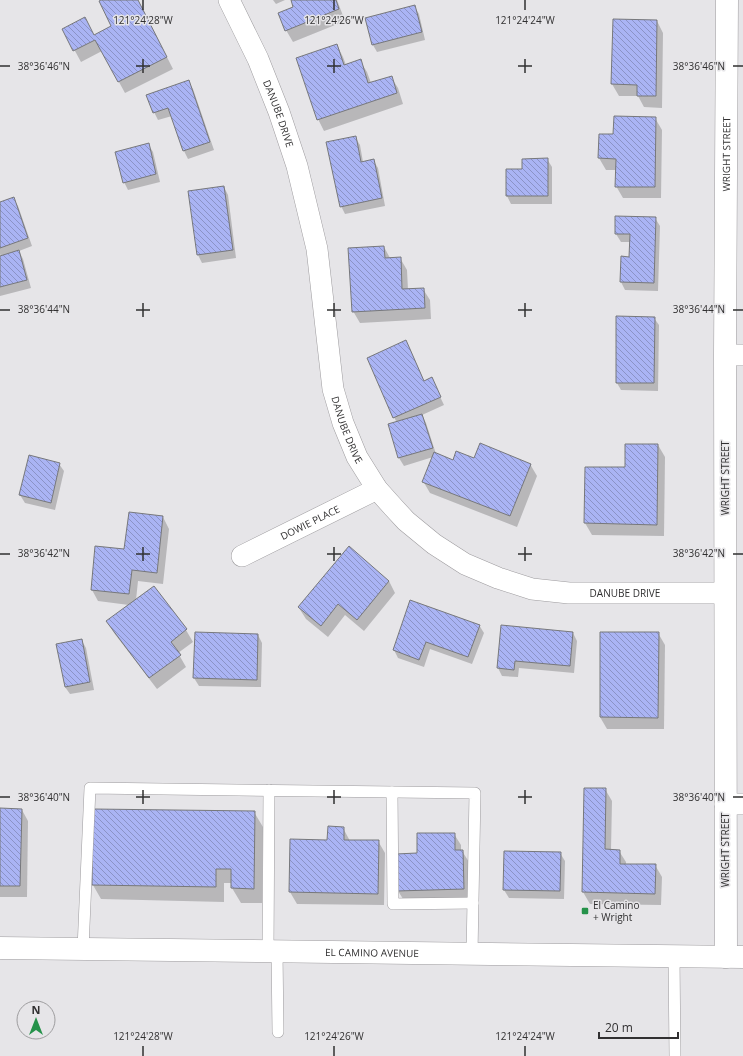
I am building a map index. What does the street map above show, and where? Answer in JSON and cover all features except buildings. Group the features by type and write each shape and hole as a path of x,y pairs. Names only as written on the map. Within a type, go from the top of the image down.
{"street":[{"name":"DANUBE DRIVE","path":"229,0 258,58 279,112 297,166 316,249 333,388 343,423 357,456 377,488 402,517 434,544 464,564 498,578 532,589 568,593 725,593"},
{"name":"WRIGHT STREET","path":"727,0 734,355 725,593 734,804 734,957"},
{"name":"DOWIE PLACE","path":"242,556 377,488"},
{"name":"EL CAMINO AVENUE","path":"0,948 734,957"}],"lane":[{"path":"83,949 90,788 269,790 474,793 472,954"},
{"path":"269,790 273,951 278,1032"},
{"path":"392,792 393,904 473,903"},
{"path":"674,956 675,1056"}],"place":[{"name":"El Camino + Wright","path":"585,911"}]}
